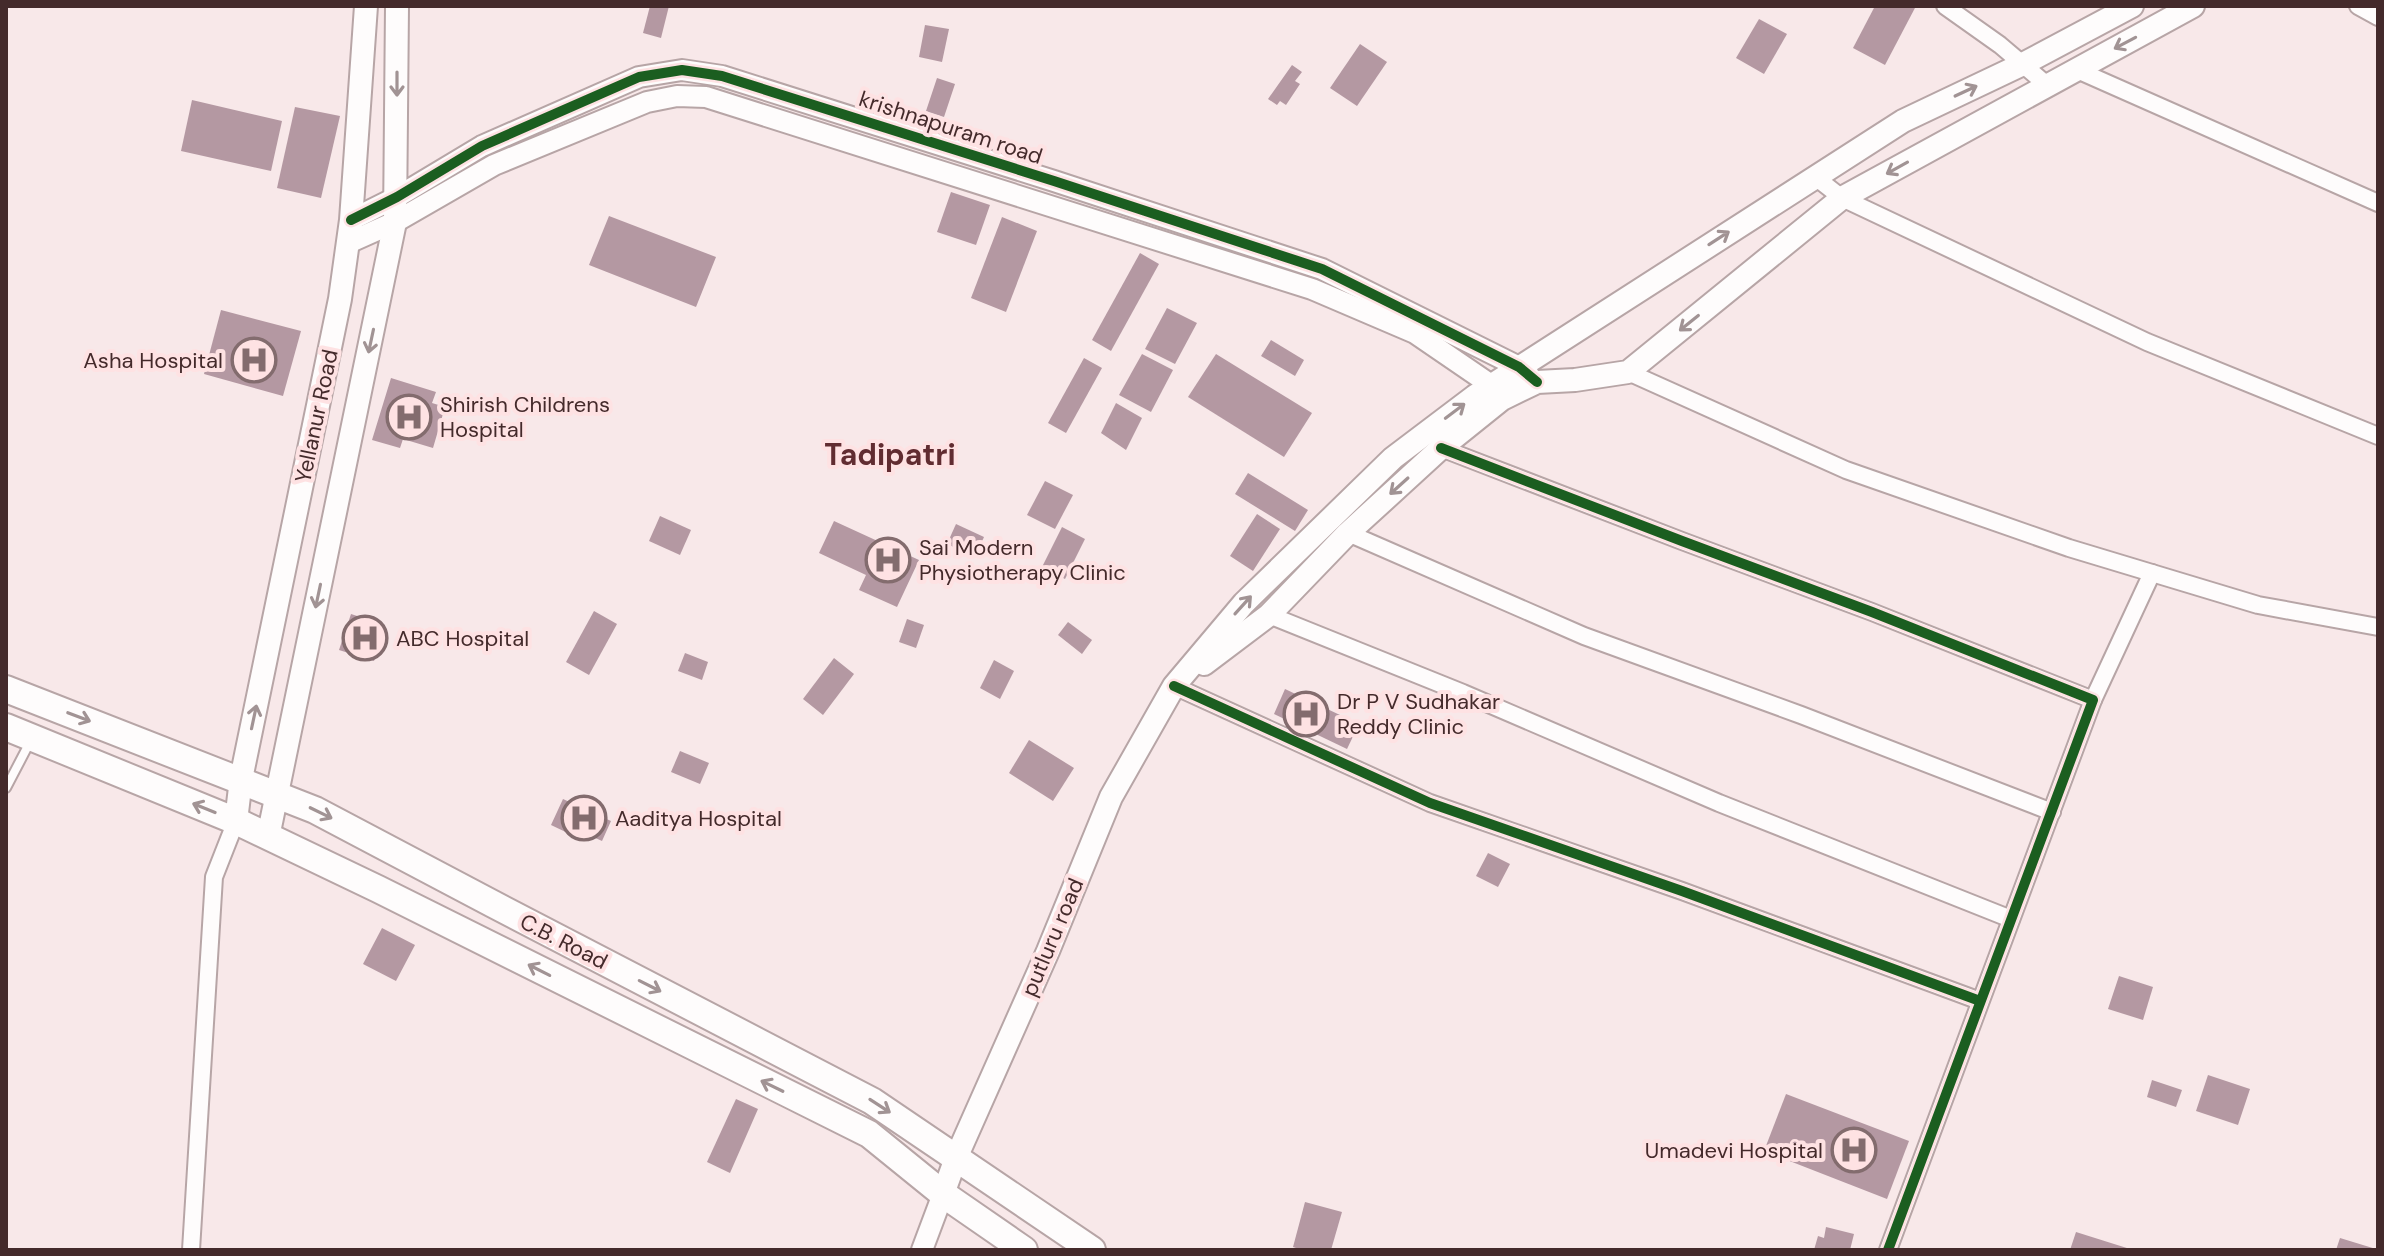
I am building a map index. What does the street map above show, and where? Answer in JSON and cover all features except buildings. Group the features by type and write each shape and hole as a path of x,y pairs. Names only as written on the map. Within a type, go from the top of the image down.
{"highway":[{"name":"C.B. Road","path":"6,689 315,810 872,1101 1092,1250"},
{"path":"6,727 236,821 869,1134 943,1194 1024,1250"}],"main road":[{"name":"Yellanur Road","path":"236,821 241,779 340,299 351,220 366,6"},
{"path":"268,837 395,222 397,6"},
{"path":"1174,686 1244,603 1393,458 1528,374 1814,176 1903,121 2023,64 2132,6"},
{"path":"1528,374 1575,380 1628,372 1842,198 2193,6"},
{"path":"1174,686 1269,615 1348,533 1497,392"},
{"name":"putluru road","path":"943,1194 1111,797 1174,686"}],"street":[{"path":"1945,6 2000,45 2047,85"},
{"path":"2358,6 2378,17"},
{"path":"2075,69 2378,203"},
{"name":"krishnapuram road","path":"351,220 397,197 482,146 639,77 682,70 722,76 1322,269 1528,374"},
{"name":"krishnapuram road","path":"348,243 395,222 494,165 647,102 677,96 706,97 1312,289 1415,333 1497,392"},
{"path":"1814,176 1842,198 2147,342 2378,436"},
{"path":"1628,372 1846,470 2069,548 2258,605 2378,627"},
{"path":"1441,448 1872,612 2093,700"},
{"path":"1348,533 1584,636 1801,715 2052,812"},
{"path":"1888,1250 2093,700 2152,573"},
{"path":"1269,615 1463,693 1719,803 2011,919"},
{"path":"1174,686 1430,803 1682,891 1980,1001"},
{"path":"191,1250 214,877 236,821"},
{"path":"922,1250 943,1194"}],"lane":[{"path":"6,788 32,738"}],"cycle path":[{"path":"351,220 397,197 482,146 639,77 682,70 722,76 1322,269 1519,367 1537,382"},
{"path":"1441,448 1872,612 2093,700 1888,1250"},
{"path":"1174,686 1430,803 1682,891 1980,1001"}],"place":[{"name":"Asha Hospital","path":"254,360"},
{"name":"Shirish Childrens Hospital","path":"409,417"},
{"name":"Sai Modern Physiotherapy Clinic","path":"888,560"},
{"name":"ABC Hospital","path":"365,638"},
{"name":"Dr P V Sudhakar Reddy Clinic","path":"1306,714"},
{"name":"Aaditya Hospital","path":"584,818"},
{"name":"Umadevi Hospital","path":"1854,1150"}],"district":[{"name":"Tadipatri","path":"890,455"}]}
